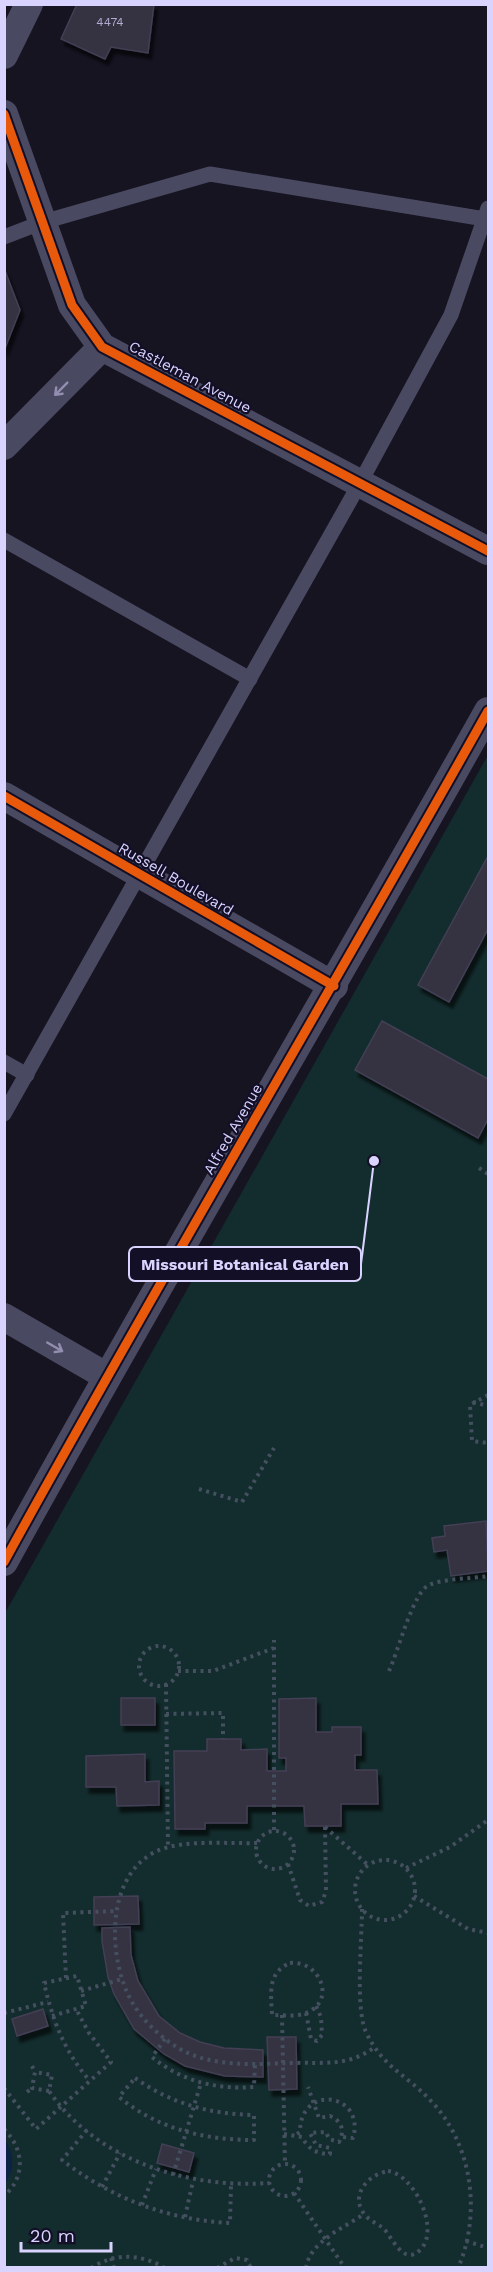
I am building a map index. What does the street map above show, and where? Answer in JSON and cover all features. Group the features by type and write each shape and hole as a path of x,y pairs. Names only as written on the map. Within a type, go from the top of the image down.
{"street":[{"path":"4,56 29,4"},
{"name":"Castleman Avenue","path":"4,114 72,305 102,347 489,551"},
{"path":"4,446 102,347"},
{"name":"Alfred Avenue","path":"4,1562 106,1376 334,986 489,711"},
{"name":"Russell Boulevard","path":"4,796 334,986"},
{"path":"4,1317 106,1376"}],"lane":[{"path":"4,237 43,222 210,174 487,214 451,315 360,483 4,1114"},
{"path":"4,540 250,679"},
{"path":"4,1062 27,1075"}],"path":[{"path":"479,1168 489,1174"},
{"path":"489,1395 473,1402 469,1410 472,1441 489,1443"},
{"path":"473,1402 489,1406"},
{"path":"199,1489 242,1502 274,1448"},
{"path":"389,1671 420,1590 438,1582 489,1576"},
{"path":"274,1640 274,1830"},
{"path":"166,1684 152,1684 143,1676 140,1663 144,1653 156,1647 168,1648 177,1657 178,1671 166,1684 168,1847"},
{"path":"178,1671 213,1671 274,1648"},
{"path":"166,1714 223,1713 223,1739"},
{"path":"406,1868 450,1847 489,1820"},
{"path":"288,1864 300,1900 309,1906 321,1902 325,1897 325,1826 368,1865"},
{"path":"274,1830 285,1833 293,1841 294,1855 288,1864 278,1869 264,1866 256,1856 257,1843 263,1834 274,1830"},
{"path":"257,1843 168,1847 137,1865 124,1886 117,1911 117,1953 122,1979 139,2014 165,2039 194,2055 225,2062 255,2064 359,2059 375,2047"},
{"path":"362,1909 375,1918 392,1919 409,1908 414,1896 414,1880 406,1868 387,1860 368,1865 361,1871 356,1883 356,1896 362,1909 361,1996 365,2030 384,2061 431,2101 453,2130 471,2184 470,2220 458,2268"},
{"path":"414,1896 468,1929 489,1933"},
{"path":"66,1978 63,1913 117,1911"},
{"path":"290,1964 307,1965 320,1977 322,1992 316,2006 306,2013 272,2015 272,1980 282,1967 290,1964"},
{"path":"52,2016 86,2006 77,1976 44,1983 52,2016 63,2044 90,2081"},
{"path":"81,1991 122,1979"},
{"path":"4,2013 48,2002"},
{"path":"306,2013 311,2039 317,2041 322,2035 322,2023 316,2006"},
{"path":"4,2088 36,2129 111,2062 89,2034 76,2009"},
{"path":"282,2015 285,2165"},
{"path":"165,2039 152,2057 180,2075 201,2083 224,2087 255,2087 255,2064"},
{"path":"27,2092 32,2088 35,2072 32,2066"},
{"path":"35,2072 53,2074 50,2091"},
{"path":"135,2078 156,2092 193,2108 221,2114 254,2115 254,2140 218,2139 186,2133 141,2114 119,2097 135,2078"},
{"path":"173,2175 201,2083"},
{"path":"284,2134 297,2134 310,2148 324,2154 330,2154 330,2148 316,2145 310,2133 326,2132 329,2139 339,2142 342,2137 340,2123 330,2116 319,2118 308,2087"},
{"path":"32,2088 50,2091 87,2130 120,2153 156,2169 192,2181 231,2185 269,2184"},
{"path":"297,2134 300,2132 302,2116 314,2103 335,2100 351,2111 355,2124 353,2138 342,2137"},
{"path":"4,2129 16,2144 20,2160 17,2180 4,2196"},
{"path":"87,2130 62,2160 102,2187 142,2205 185,2217 230,2223 231,2185"},
{"path":"102,2187 120,2153"},
{"path":"285,2165 292,2167 299,2175 300,2186 294,2193 280,2195 273,2191 269,2184 274,2169 285,2165"},
{"path":"142,2205 156,2169"},
{"path":"382,2172 398,2174 412,2186 422,2204 427,2225 423,2247 412,2254 403,2252 395,2247 386,2231 364,2214 359,2197 367,2180 382,2172"},
{"path":"185,2217 192,2181"},
{"path":"294,2193 345,2268"},
{"path":"306,2268 309,2256 325,2239 364,2214"},
{"path":"466,2241 489,2248"},
{"path":"91,2268 111,2258 131,2256 165,2268"},
{"path":"111,2258 114,2268"},
{"path":"220,2267 228,2260 242,2258 251,2268"}],"green space":[{"path":"488,755 488,2267 5,2268 5,1613"}],"water":[{"path":"5,2140 10,2151 12,2168 5,2184"}],"building":[{"path":"77,4 154,4 148,53 111,47 105,59 61,39"},
{"path":"4,268 20,310 4,351"},
{"path":"488,856 488,929 449,1002 418,985"},
{"path":"382,1021 488,1079 488,1119 478,1138 355,1070"},
{"path":"486,1521 488,1571 451,1576 447,1550 434,1552 432,1538 445,1536 444,1526"},
{"path":"121,1698 155,1698 155,1725 121,1725"},
{"path":"316,1698 316,1732 332,1732 332,1727 361,1727 361,1755 355,1755 355,1770 377,1770 378,1804 341,1804 341,1826 305,1826 304,1806 247,1806 247,1823 205,1823 205,1829 175,1829 174,1751 207,1751 207,1739 241,1739 241,1750 267,1749 267,1771 286,1771 286,1758 279,1758 279,1699"},
{"path":"145,1754 145,1782 159,1781 159,1805 117,1806 116,1787 86,1787 86,1756"},
{"path":"138,1896 139,1924 94,1925 94,1897"},
{"path":"130,1927 131,1955 138,1981 159,2016 180,2033 200,2042 224,2048 263,2050 263,2077 225,2076 185,2066 164,2054 134,2029 114,1994 108,1977 102,1941 102,1928"},
{"path":"43,2009 48,2026 17,2036 12,2019"},
{"path":"267,2037 296,2037 297,2089 269,2090"},
{"path":"162,2144 194,2153 189,2172 157,2163"}],"cycle path":[{"path":"4,114 72,305 102,347 488,551"},
{"path":"4,1562 488,711"},
{"path":"4,796 334,986"}],"place":[{"name":"Missouri Botanical Garden","path":"374,1161"}]}
